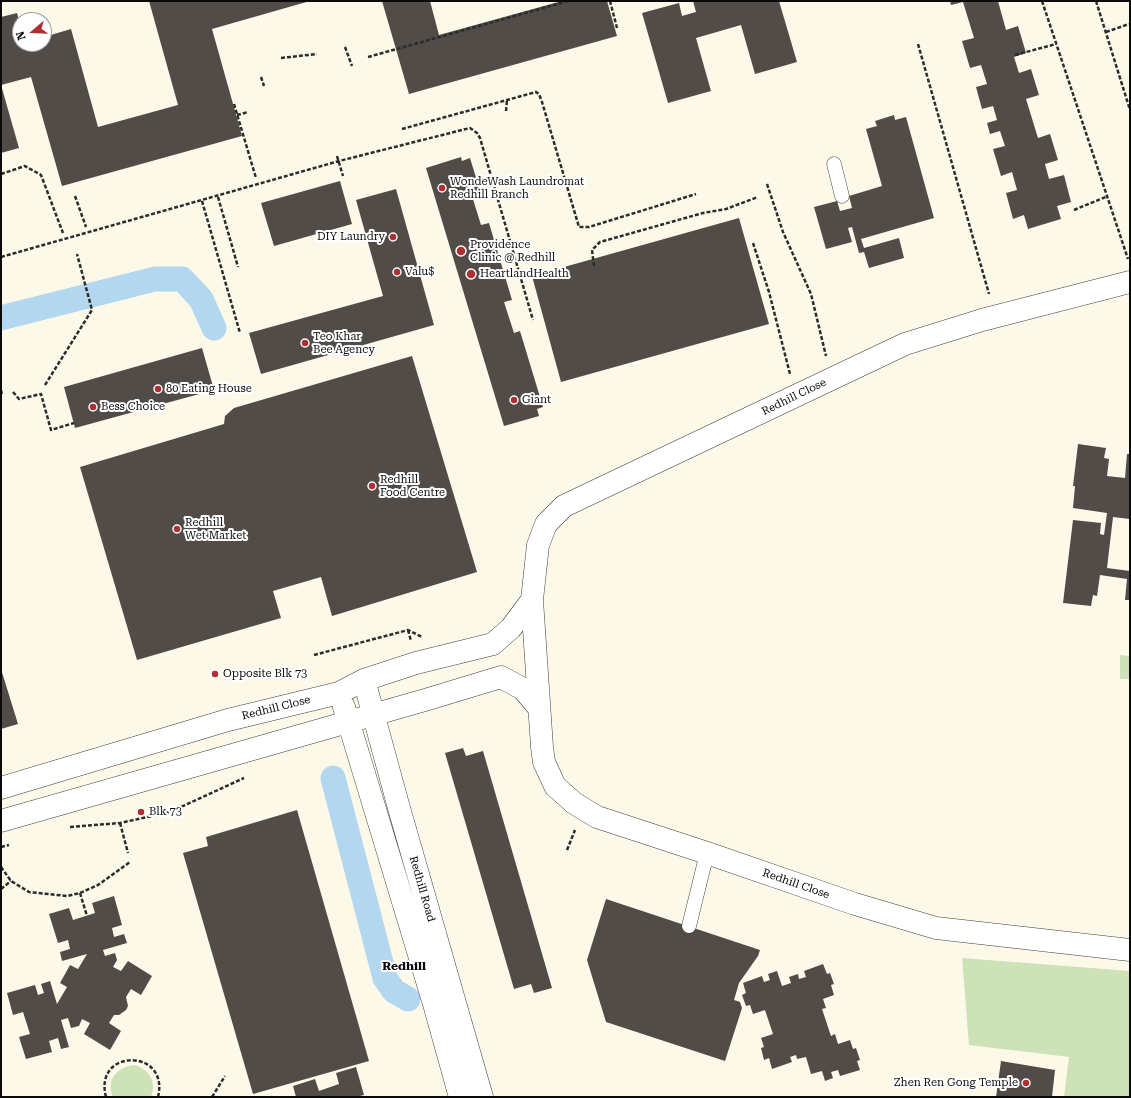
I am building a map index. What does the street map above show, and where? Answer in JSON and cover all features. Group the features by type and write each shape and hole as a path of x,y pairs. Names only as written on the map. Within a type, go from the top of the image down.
{"street":[{"name":"Redhill Close","path":"1129,272 905,344 564,506 546,524 538,545 532,600 544,762 555,786 574,803 597,817 707,852 855,904 936,928 1130,950"},
{"name":"Redhill Close","path":"1,788 228,720 339,693 364,680 416,663 493,644 511,628 532,600"},
{"path":"1,821 501,677 524,689 539,708"},
{"name":"Redhill Road","path":"364,680 398,808 482,1097"},
{"name":"Redhill Road","path":"339,693 349,721 460,1097"}],"lane":[{"path":"834,164 842,196"},
{"path":"688,926 707,852"}],"path":[{"path":"368,57 568,1"},
{"path":"610,1 617,28"},
{"path":"1042,1 1108,196 1129,272"},
{"path":"1096,1 1130,110"},
{"path":"1106,32 1129,24"},
{"path":"918,44 991,300"},
{"path":"1015,55 1056,44"},
{"path":"345,47 352,66"},
{"path":"281,58 317,54"},
{"path":"261,77 264,86"},
{"path":"402,129 536,92 539,94 579,227 589,227 696,194"},
{"path":"506,111 507,100"},
{"path":"234,104 256,178"},
{"path":"237,115 248,112"},
{"path":"1,257 218,197 339,161 465,128 474,130 480,138 533,320"},
{"path":"337,156 343,176"},
{"path":"1,174 25,166 41,175 63,233"},
{"path":"767,184 783,232 811,294 827,362"},
{"path":"75,196 86,227"},
{"path":"1074,210 1108,196"},
{"path":"218,197 238,267"},
{"path":"594,266 592,250 600,242 702,213 726,208 758,197"},
{"path":"202,201 240,333"},
{"path":"753,243 769,292 791,379"},
{"path":"46,385 92,310 77,254"},
{"path":"1,390 2,395"},
{"path":"13,392 19,399 41,394 52,430 74,423"},
{"path":"67,827 120,823 170,812 248,776"},
{"path":"120,823 128,853"},
{"path":"1,847 16,843"},
{"path":"1,867 11,881 29,892 61,895 80,893 98,885 130,862"},
{"path":"1,889 11,881"},
{"path":"80,893 87,916"},
{"path":"106,1097 104,1081 108,1073 117,1064 130,1059 139,1060 148,1064 154,1071 159,1080 160,1089 158,1097"},
{"path":"212,1097 225,1076"}],"green space":[{"path":"1120,655 1130,656 1130,679 1120,679"},
{"path":"962,958 1130,971 1130,1097 1064,1097 1069,1057 969,1045"},
{"path":"135,1065 145,1070 151,1077 153,1082 153,1092 151,1097 113,1097 111,1085 115,1075 123,1068"}],"building":[{"path":"149,1 310,1 212,29 242,136 62,186 31,77 1,85 1,17 12,14 12,52 52,52 52,35 71,29 98,127 178,105"},
{"path":"382,1 430,1 439,35 562,1 607,1 617,36 409,94"},
{"path":"693,1 779,1 797,62 755,74 741,25 696,38 711,91 668,103 642,13 679,3 682,16 696,12"},
{"path":"950,1 998,1 1006,30 1018,26 1026,53 1014,57 1019,73 1031,69 1039,95 1026,99 1038,138 1050,134 1058,160 1045,164 1049,179 1064,175 1071,202 1057,206 1061,219 1028,229 1024,215 1013,219 1006,193 1017,190 1012,172 1001,176 993,149 1005,146 1000,131 990,134 987,123 997,120 993,106 982,109 976,87 987,84 981,65 970,68 962,41 974,38 963,2 951,5"},
{"path":"1,85 19,148 1,153"},
{"path":"894,115 895,120 906,117 934,218 861,239 864,248 899,238 904,258 869,268 864,252 859,253 852,227 848,228 852,242 826,249 814,207 837,201 840,211 852,208 849,196 882,186 866,129 877,126 875,121"},
{"path":"461,157 462,161 470,158 481,194 472,196 481,225 489,223 512,300 504,302 514,333 520,331 543,407 537,409 539,416 504,426 426,168"},
{"path":"340,181 352,224 274,246 261,203"},
{"path":"396,189 434,325 261,374 249,333 383,296 356,200"},
{"path":"739,218 769,324 561,382 532,276"},
{"path":"202,348 214,390 75,428 64,387"},
{"path":"412,356 477,572 332,616 321,577 273,591 281,618 137,660 80,467 224,424 225,416 234,408"},
{"path":"1078,444 1106,448 1104,458 1109,459 1107,476 1125,478 1127,454 1130,454 1130,519 1113,517 1107,568 1130,571 1130,600 1125,600 1127,579 1100,575 1097,596 1093,595 1091,606 1063,603 1073,520 1101,523 1100,534 1104,535 1107,513 1073,508 1075,486 1073,486"},
{"path":"1,669 18,724 1,729"},
{"path":"463,748 466,756 483,751 552,988 534,993 531,984 514,989 445,753"},
{"path":"297,810 369,1061 253,1094 183,853 208,846 206,837"},
{"path":"114,896 122,925 112,928 114,937 124,934 127,943 103,950 105,956 115,953 117,960 113,967 121,971 128,961 152,976 141,995 131,989 126,997 128,1006 126,1010 119,1015 114,1015 109,1023 121,1031 110,1050 84,1034 90,1023 82,1019 79,1026 71,1028 68,1018 61,1020 69,1047 61,1049 58,1038 49,1041 52,1052 26,1059 19,1037 30,1034 23,1012 13,1015 7,993 35,985 38,995 44,993 41,984 50,981 57,1004 67,987 60,983 70,965 78,969 87,954 62,961 60,952 70,949 68,940 58,943 49,914 69,908 73,920 95,913 92,903"},
{"path":"606,899 760,950 758,956 739,983 734,1000 740,1002 742,1008 725,1061 606,1022 587,960"},
{"path":"823,964 827,974 830,973 834,984 831,985 834,995 823,999 826,1008 822,1009 831,1036 835,1034 838,1044 850,1040 853,1049 856,1048 860,1060 857,1061 860,1070 840,1076 838,1070 831,1072 833,1078 825,1081 822,1071 811,1074 806,1057 797,1059 796,1055 790,1057 792,1062 772,1069 769,1058 764,1060 761,1048 764,1047 761,1038 773,1034 765,1010 753,1014 750,1005 746,1006 742,995 746,993 743,983 762,976 764,982 770,980 768,974 777,971 782,986 791,983 789,977 798,974 799,979 806,977 804,971"},
{"name":"Zhen Ren Gong Temple","path":"1001,1061 1055,1070 1052,1097 996,1097"},
{"path":"356,1067 364,1095 356,1097 296,1097 293,1086 315,1079 319,1091 339,1084 336,1073"}],"waterway":[{"path":"1,318 155,279 182,279 201,299 214,328"},
{"path":"333,778 385,978 394,991 408,999"}],"place":[{"name":"WondeWash Laundromat Redhill Branch","path":"442,188"},
{"name":"DIY Laundry","path":"393,237"},
{"name":"Providence Clinic @ Redhill","path":"461,251"},
{"name":"Valu$","path":"397,272"},
{"name":"HeartlandHealth","path":"471,274"},
{"name":"Teo Khar Bee Agency","path":"305,343"},
{"name":"80 Eating House","path":"158,389"},
{"name":"Giant","path":"514,400"},
{"name":"Bess Choice","path":"93,407"},
{"name":"Redhill Food Centre","path":"372,486"},
{"name":"Redhill Wet Market","path":"177,529"},
{"name":"Opposite Blk 73","path":"215,674"},
{"name":"Blk 73","path":"141,812"},
{"name":"Zhen Ren Gong Temple","path":"1026,1083"}],"district":[{"name":"Redhill","path":"404,966"}]}
